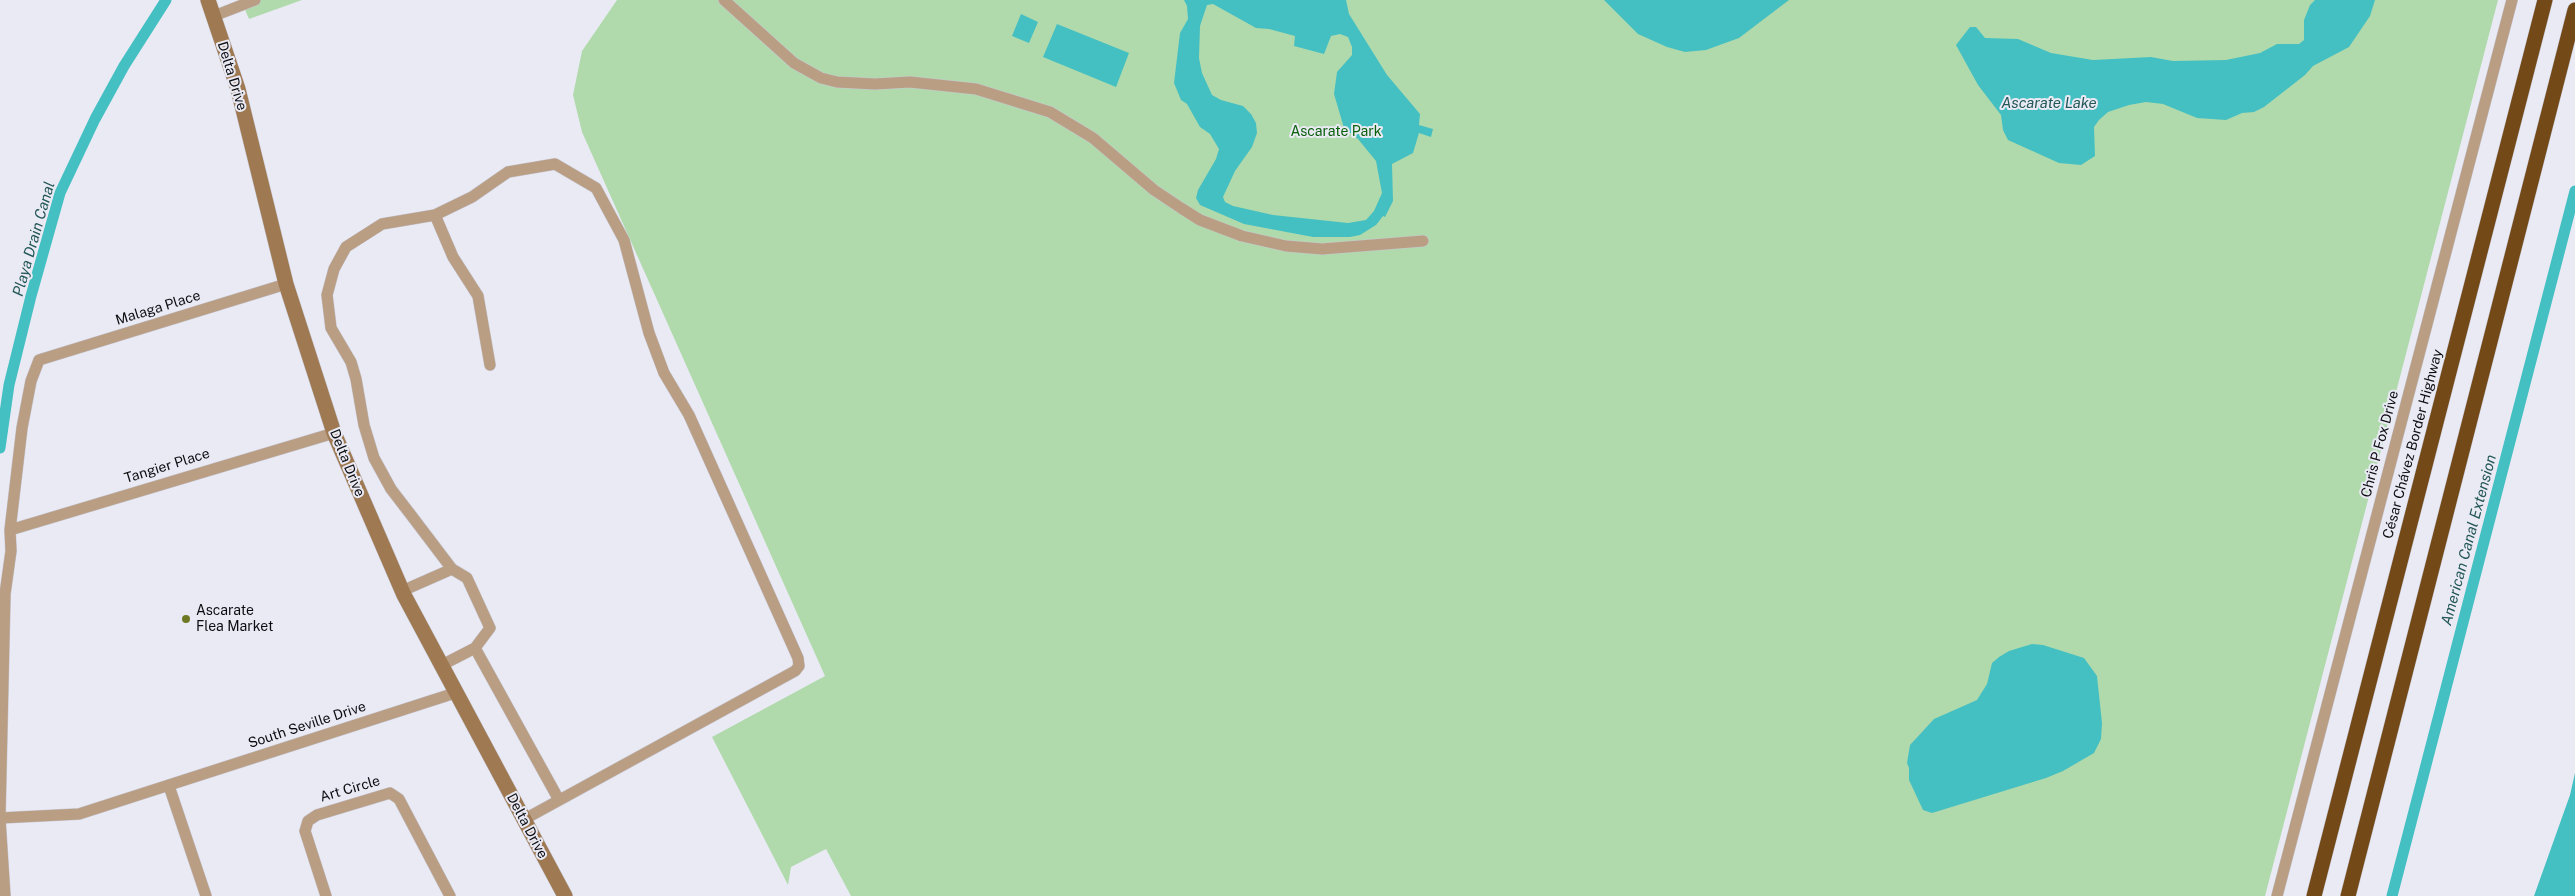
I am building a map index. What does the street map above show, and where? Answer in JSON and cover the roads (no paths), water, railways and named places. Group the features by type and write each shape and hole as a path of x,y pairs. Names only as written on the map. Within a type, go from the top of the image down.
{"highway":[{"name":"César Chávez Border Highway","path":"2314,896 2545,0"},
{"path":"2348,896 2575,10"}],"main road":[{"name":"Delta Drive","path":"208,0 238,89 286,284 334,433 402,591 440,666 565,896"}],"street":[{"path":"214,16 256,0"},
{"path":"724,0 794,62 821,78 838,82 910,82 976,89 1050,112 1093,138 1154,190 1181,208 1200,220 1242,236 1286,246 1322,249 1423,240"},
{"name":"Chris P Fox Drive","path":"2277,896 2512,0"},
{"path":"440,666 475,648 490,628 466,578 452,569 391,489 374,458 364,425 351,362 331,328 327,295 334,269 346,247 382,224 435,215 472,197 508,172 555,164 596,188 624,240 649,333 664,373 688,415 798,658 799,666 795,671 523,820"},
{"path":"435,215 452,258 478,296 490,365"},
{"name":"Malaga Place","path":"10,530 22,428 32,381 39,360 286,284"},
{"name":"Tangier Place","path":"10,530 334,433"},
{"path":"5,896 0,818 5,594 11,551 10,530"},
{"path":"402,591 452,569"},
{"path":"475,648 559,800"},
{"name":"South Seville Drive","path":"0,818 79,814 455,693"},
{"path":"169,786 206,896"},
{"name":"Art Circle","path":"326,896 305,826 317,815 390,793 399,799 408,814 450,896"}],"water":[{"path":"1184,0 1346,0 1349,14 1387,75 1420,114 1419,125 1433,129 1431,137 1419,133 1413,153 1392,164 1393,201 1385,217 1383,216 1376,225 1360,235 1350,237 1313,237 1244,224 1200,205 1196,198 1198,190 1216,159 1219,149 1210,134 1200,127 1187,104 1181,100 1174,83 1180,33 1188,19 1187,6","holes":["1213,4 1256,28 1269,29 1295,36 1294,46 1324,54 1331,36 1340,34 1348,37 1352,47 1352,55 1337,72 1334,94 1344,128 1358,139 1376,161 1382,193 1374,211 1366,220 1348,223 1273,215 1233,206 1225,202 1223,197 1235,171 1252,147 1257,133 1256,123 1243,106 1221,100 1212,95 1202,73 1199,58 1200,26 1207,5"]},
{"path":"1604,0 1789,0 1739,38 1706,50 1685,52 1667,47 1638,34"},
{"name":"Ascarate Lake","path":"2315,0 2375,0 2370,16 2349,47 2313,66 2305,75 2264,107 2226,120 2197,118 2163,104 2146,102 2129,105 2108,112 2099,120 2094,127 2095,156 2081,165 2059,163 2008,140 2003,130 2001,115 1978,85 1956,45 1970,27 1976,27 1985,38 2018,39 2051,53 2093,60 2151,57 2173,61 2226,60 2260,53 2277,44 2299,44 2304,40 2304,20 2310,5"},
{"path":"1021,14 1038,22 1029,43 1012,36"},
{"path":"1057,24 1129,53 1116,87 1043,57"},
{"path":"2032,644 2043,645 2084,658 2097,676 2102,723 2101,739 2094,753 2063,771 2046,778 1932,813 1923,810 1909,780 1907,763 1910,745 1934,719 1977,700 1987,684 1992,663 1999,657 2009,651"},
{"path":"2575,773 2575,896 2534,896 2570,795"}],"waterway":[{"name":"Playa Drain Canal","path":"0,448 9,385 31,296 60,193 95,119 124,66 166,0"},
{"name":"American Canal Extension","path":"2392,896 2575,191"}],"place":[{"name":"Ascarate Flea Market","path":"186,619"}],"park label":[{"name":"Ascarate Park","path":"1336,132"}]}
